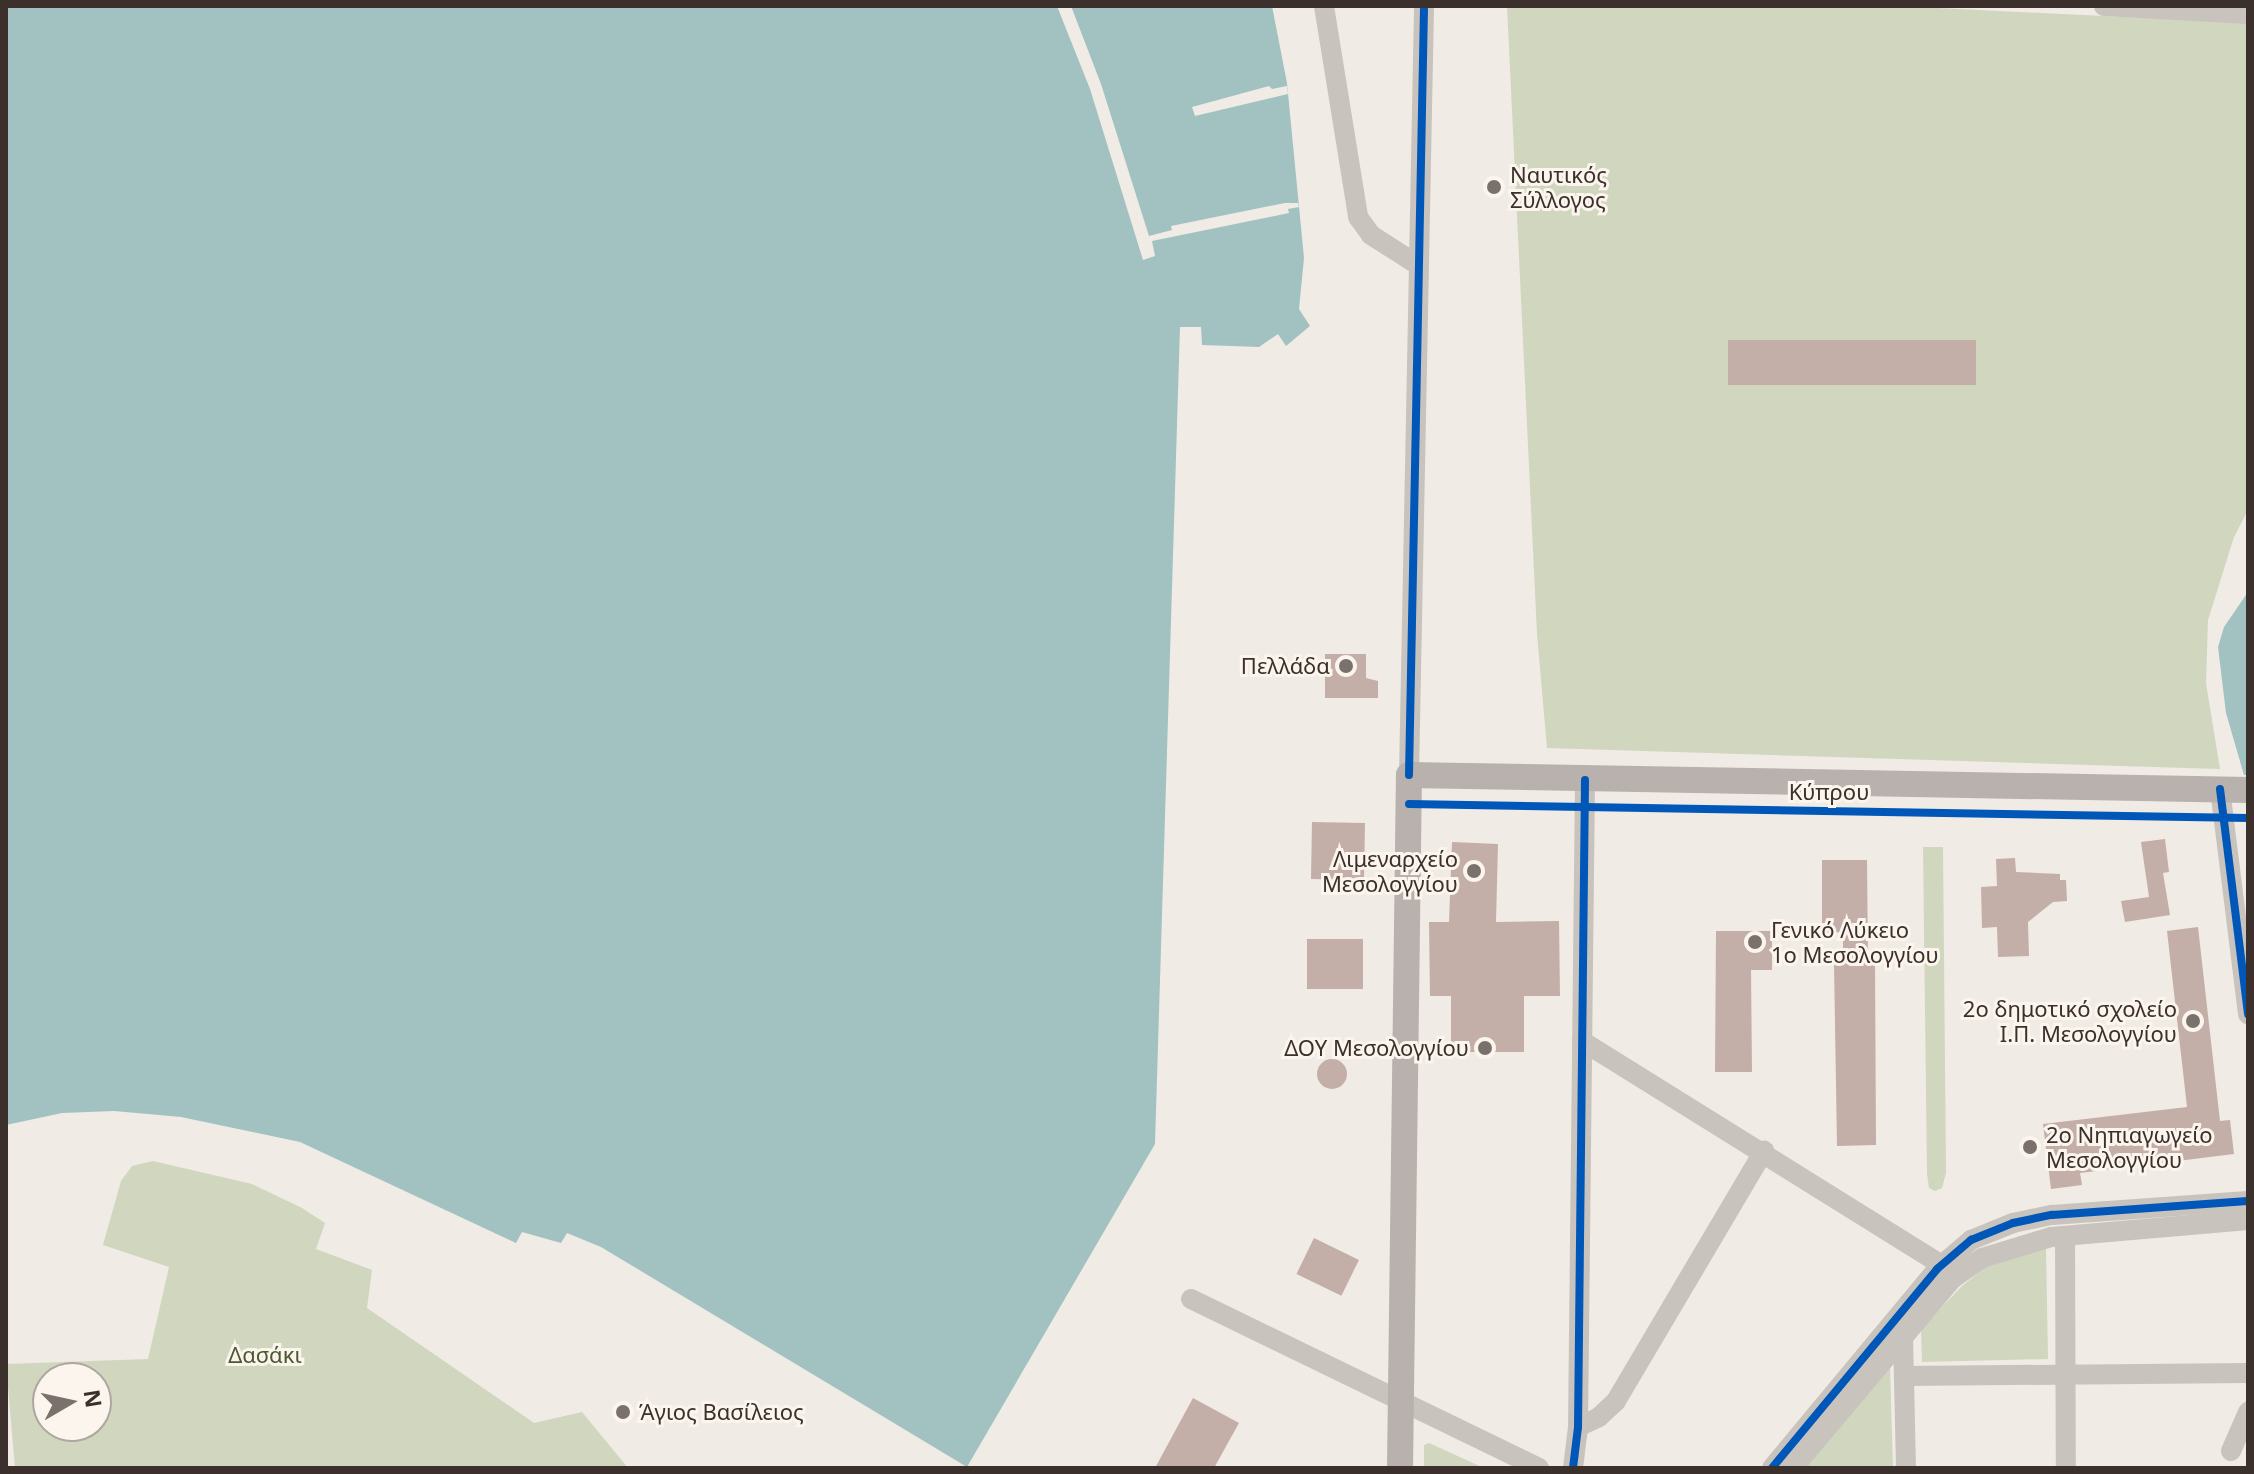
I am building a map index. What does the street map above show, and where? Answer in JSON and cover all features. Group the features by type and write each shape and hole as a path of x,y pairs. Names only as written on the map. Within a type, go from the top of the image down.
{"main road":[{"name":"Κύπρου","path":"1409,775 2248,790"},
{"path":"1400,1468 1409,775"}],"street":[{"path":"1324,6 1358,217 1371,235 1418,265"},
{"path":"1409,775 1424,6"},
{"path":"2104,6 2248,14"},
{"path":"1573,1468 1578,1427 1585,780"},
{"path":"2220,789 2248,1014"},
{"path":"1582,1041 1764,1151 1949,1269"},
{"path":"1578,1427 1599,1417 1616,1401 1764,1151"},
{"path":"1793,1468 1903,1336 1971,1240 2023,1220 2248,1201"},
{"path":"1772,1468 1949,1269 2009,1247 2065,1236 2248,1220"},
{"path":"2065,1236 2066,1468"},
{"path":"1191,1299 1539,1468"},
{"path":"1903,1336 1906,1468"},
{"path":"1905,1376 2248,1373"},
{"path":"2231,1451 2248,1412"}],"green space":[{"path":"1507,6 1897,6 2248,23 2248,510 2234,537 2208,620 2206,683 2220,769 1547,748 1537,634"},
{"path":"1923,847 1943,847 1946,1173 1942,1188 1935,1191 1929,1188 1927,1174"},
{"name":"Δασάκι","path":"153,1161 252,1184 302,1208 325,1223 316,1249 372,1270 367,1308 534,1423 582,1412 628,1468 15,1468 6,1364 32,1363 32,1442 112,1442 112,1362 63,1362 148,1359 169,1267 103,1245 121,1181 132,1166"},
{"path":"2046,1248 2048,1359 1922,1362 1921,1329 1962,1286 1988,1265"},
{"path":"1890,1366 1893,1468 1805,1468"},
{"path":"1429,1443 1484,1468 1424,1468 1424,1445"}],"water":[{"path":"6,6 1272,6 1287,83 1304,258 1299,309 1310,326 1286,346 1278,334 1259,347 1202,345 1201,327 1180,327 1155,1144 967,1467 601,1247 567,1233 561,1243 522,1232 516,1243 300,1142 181,1117 114,1111 62,1113 6,1125"},
{"path":"2248,592 2248,775 2244,775 2226,713 2218,647 2224,627"}],"pier":[{"path":"1057,6 1071,6 1101,84 1149,236 1172,230 1171,226 1285,203 1298,203 1299,207 1288,209 1289,213 1152,241 1155,256 1143,260 1090,89"},
{"path":"1269,86 1272,89 1287,86 1288,94 1195,116 1192,107"}],"building":[{"path":"1728,340 1976,340 1976,385 1728,385"},
{"name":"Πελλάδα","path":"1325,654 1366,654 1366,678 1378,681 1378,698 1325,698"},
{"path":"1312,822 1365,823 1364,880 1311,879"},
{"path":"2165,839 2169,872 2163,873 2170,915 2125,922 2121,901 2149,897 2141,842"},
{"path":"1452,842 1498,844 1496,922 1559,921 1560,996 1524,996 1524,1052 1451,1052 1451,996 1430,996 1429,922 1449,922"},
{"path":"2015,858 2016,872 2060,874 2060,880 2066,880 2067,901 2053,902 2028,922 2029,956 1998,957 1997,927 1982,928 1981,887 1997,886 1996,859"},
{"path":"1822,860 1867,860 1868,961 1875,961 1876,1145 1837,1146 1834,963 1843,963 1843,932 1822,933"},
{"name":"2ο δημοτικό σχολείο Ι.Π. Μεσολογγίου","path":"2198,927 2220,1121 2230,1120 2234,1154 2080,1173 2082,1185 2051,1189 2043,1124 2187,1107 2167,931"},
{"path":"1716,931 1772,931 1772,970 1751,970 1752,1072 1715,1072"},
{"path":"1307,939 1363,939 1363,989 1307,989"},
{"path":"1332,1059 1338,1060 1346,1068 1346,1080 1338,1088 1332,1089 1326,1088 1318,1080 1317,1074 1318,1068 1326,1060"},
{"path":"1314,1238 1359,1260 1341,1296 1296,1274"},
{"path":"1193,1398 1239,1423 1214,1468 1155,1468"}],"cycle path":[{"path":"1409,775 1424,6"},
{"path":"1573,1468 1578,1427 1585,780"},
{"path":"2220,789 2248,1014"},
{"path":"1409,804 2248,818"},
{"path":"1772,1468 1937,1269 1971,1240 2013,1223 2052,1215 2248,1201"}],"place":[{"name":"Ναυτικός Σύλλογος","path":"1494,187"},
{"name":"Πελλάδα","path":"1346,666"},
{"name":"Λιμεναρχείο Μεσολογγίου","path":"1474,871"},
{"name":"Γενικό Λύκειο 1ο Μεσολογγίου","path":"1755,942"},
{"name":"2ο δημοτικό σχολείο Ι.Π. Μεσολογγίου","path":"2193,1021"},
{"name":"ΔΟΥ Μεσολογγίου","path":"1485,1048"},
{"name":"2ο Νηπιαγωγείο Μεσολογγίου","path":"2030,1147"},
{"name":"Άγιος Βασίλειος","path":"623,1412"}]}
